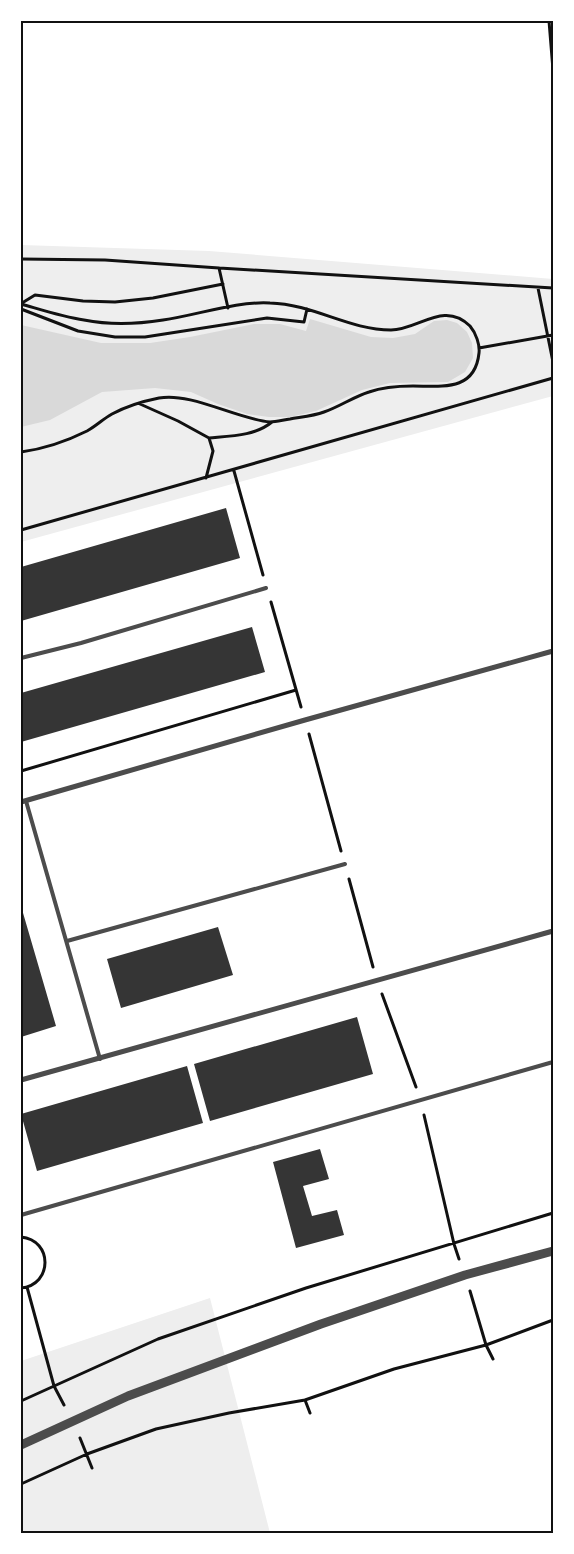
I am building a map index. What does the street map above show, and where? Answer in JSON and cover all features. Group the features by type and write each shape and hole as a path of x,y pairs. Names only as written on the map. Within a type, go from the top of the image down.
{"street":[{"path":"24,802 305,720 553,651"},
{"path":"21,1080 553,931"},
{"path":"21,1445 128,1396 321,1324 465,1276 553,1251"}],"lane":[{"path":"21,658 136,627 266,588"},
{"path":"24,802 67,941 100,1059"},
{"path":"67,941 345,864"},
{"path":"21,1215 553,1062"}],"path":[{"path":"549,21 553,70"},
{"path":"21,259 105,260 553,288"},
{"path":"219,268 228,308"},
{"path":"21,304 36,296 115,302 153,298 223,284"},
{"path":"538,288 553,362"},
{"path":"21,304 85,321 140,323 270,302 307,308 355,326 376,330 395,330 417,324 433,316 444,315 456,317 469,325 475,333 479,348 474,372 458,384 440,387 388,387 367,392 323,412 272,422 183,400 161,398 113,414 87,430 64,440 21,452"},
{"path":"21,309 78,331 115,337 145,337 267,318 304,322 307,308"},
{"path":"479,348 553,335"},
{"path":"21,530 234,471 315,445 553,378"},
{"path":"140,404 178,421 209,438 245,434 265,428 272,422"},
{"path":"206,478 213,451 209,438"},
{"path":"234,471 266,588"},
{"path":"21,771 296,690"},
{"path":"345,864 377,980 420,1100 454,1244"},
{"path":"21,1401 158,1339 306,1288 553,1213"},
{"path":"21,1237 28,1238 41,1247 46,1263 40,1278 34,1284 21,1288"},
{"path":"27,1287 54,1386"},
{"path":"21,1484 87,1454 156,1429 229,1413 305,1400 394,1369 486,1344 553,1320"},
{"path":"486,1344 493,1359"},
{"path":"305,1400 310,1413"},
{"path":"87,1454 92,1468"}],"shaded area":[{"path":"21,245 209,251 553,279 553,396 21,542"},
{"path":"310,319 371,337 393,338 415,334 434,321 447,320 457,323 467,332 472,343 473,358 465,372 448,382 390,383 362,390 316,411 290,417 247,414 191,392 155,388 102,392 50,420 21,427 21,325 101,343 150,343 254,324 280,324 306,331"},
{"path":"210,1298 270,1533 21,1533 21,1361"}],"building":[{"path":"226,508 240,558 21,621 21,567"},
{"path":"252,627 265,672 21,742 21,693"},
{"path":"21,906 56,1026 21,1037"},
{"path":"218,927 233,975 121,1008 107,959"},
{"path":"357,1017 373,1074 210,1121 194,1064"},
{"path":"187,1066 203,1123 37,1171 21,1114"},
{"path":"320,1149 329,1179 303,1186 312,1216 337,1210 344,1235 296,1248 273,1162"}]}
